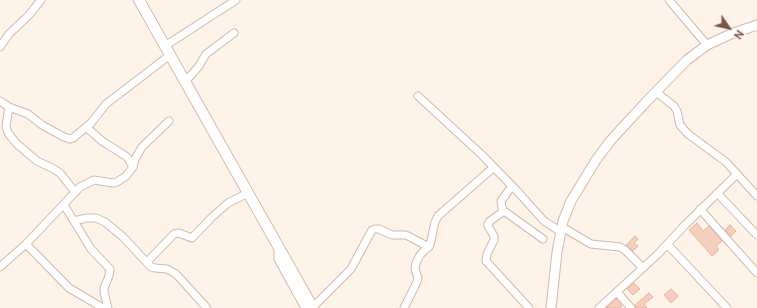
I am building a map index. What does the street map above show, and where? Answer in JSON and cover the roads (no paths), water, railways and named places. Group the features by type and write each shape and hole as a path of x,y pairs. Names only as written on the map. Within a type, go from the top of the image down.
{"main road":[{"path":"139,0 313,307"}],"street":[{"path":"0,47 9,34 29,15 41,0"},
{"path":"0,101 9,107 28,114 42,125 67,138 73,138 86,127 109,102 167,50 236,0"},
{"path":"669,0 707,45"},
{"path":"551,308 562,229 571,201 596,160 611,140 678,68 707,45 731,34 757,25"},
{"path":"185,82 199,66 206,54 234,33"},
{"path":"656,92 674,106 677,111 680,125 688,134 720,157 757,196"},
{"path":"418,96 470,143 544,221 591,244 620,247 643,268"},
{"path":"9,107 6,126 8,133 17,144 37,161 60,173 75,192"},
{"path":"0,267 26,244 75,192 85,184 94,180 113,183 126,176 133,167 135,159 142,147 169,121"},
{"path":"86,127 102,141 127,157 133,167"},
{"path":"404,308 417,282 418,278 415,269 416,263 420,255 429,247 434,225 438,216 494,168"},
{"path":"599,308 643,268 700,209 737,174"},
{"path":"512,186 501,201 504,211 543,239"},
{"path":"147,262 174,234 179,233 192,238 228,203 248,192"},
{"path":"717,193 757,235"},
{"path":"64,205 91,249 110,269 104,288 108,308"},
{"path":"700,209 757,273"},
{"path":"504,211 488,224 494,236 494,240 487,254 486,261 529,308"},
{"path":"74,221 91,218 101,219 124,237 151,267 167,268 176,274 207,308"},
{"path":"278,246 278,259 313,307 351,269 372,230 375,228 392,236 406,235 429,247"},
{"path":"26,244 75,293 103,308"},
{"path":"667,244 727,308"},
{"path":"617,292 631,308"}]}
